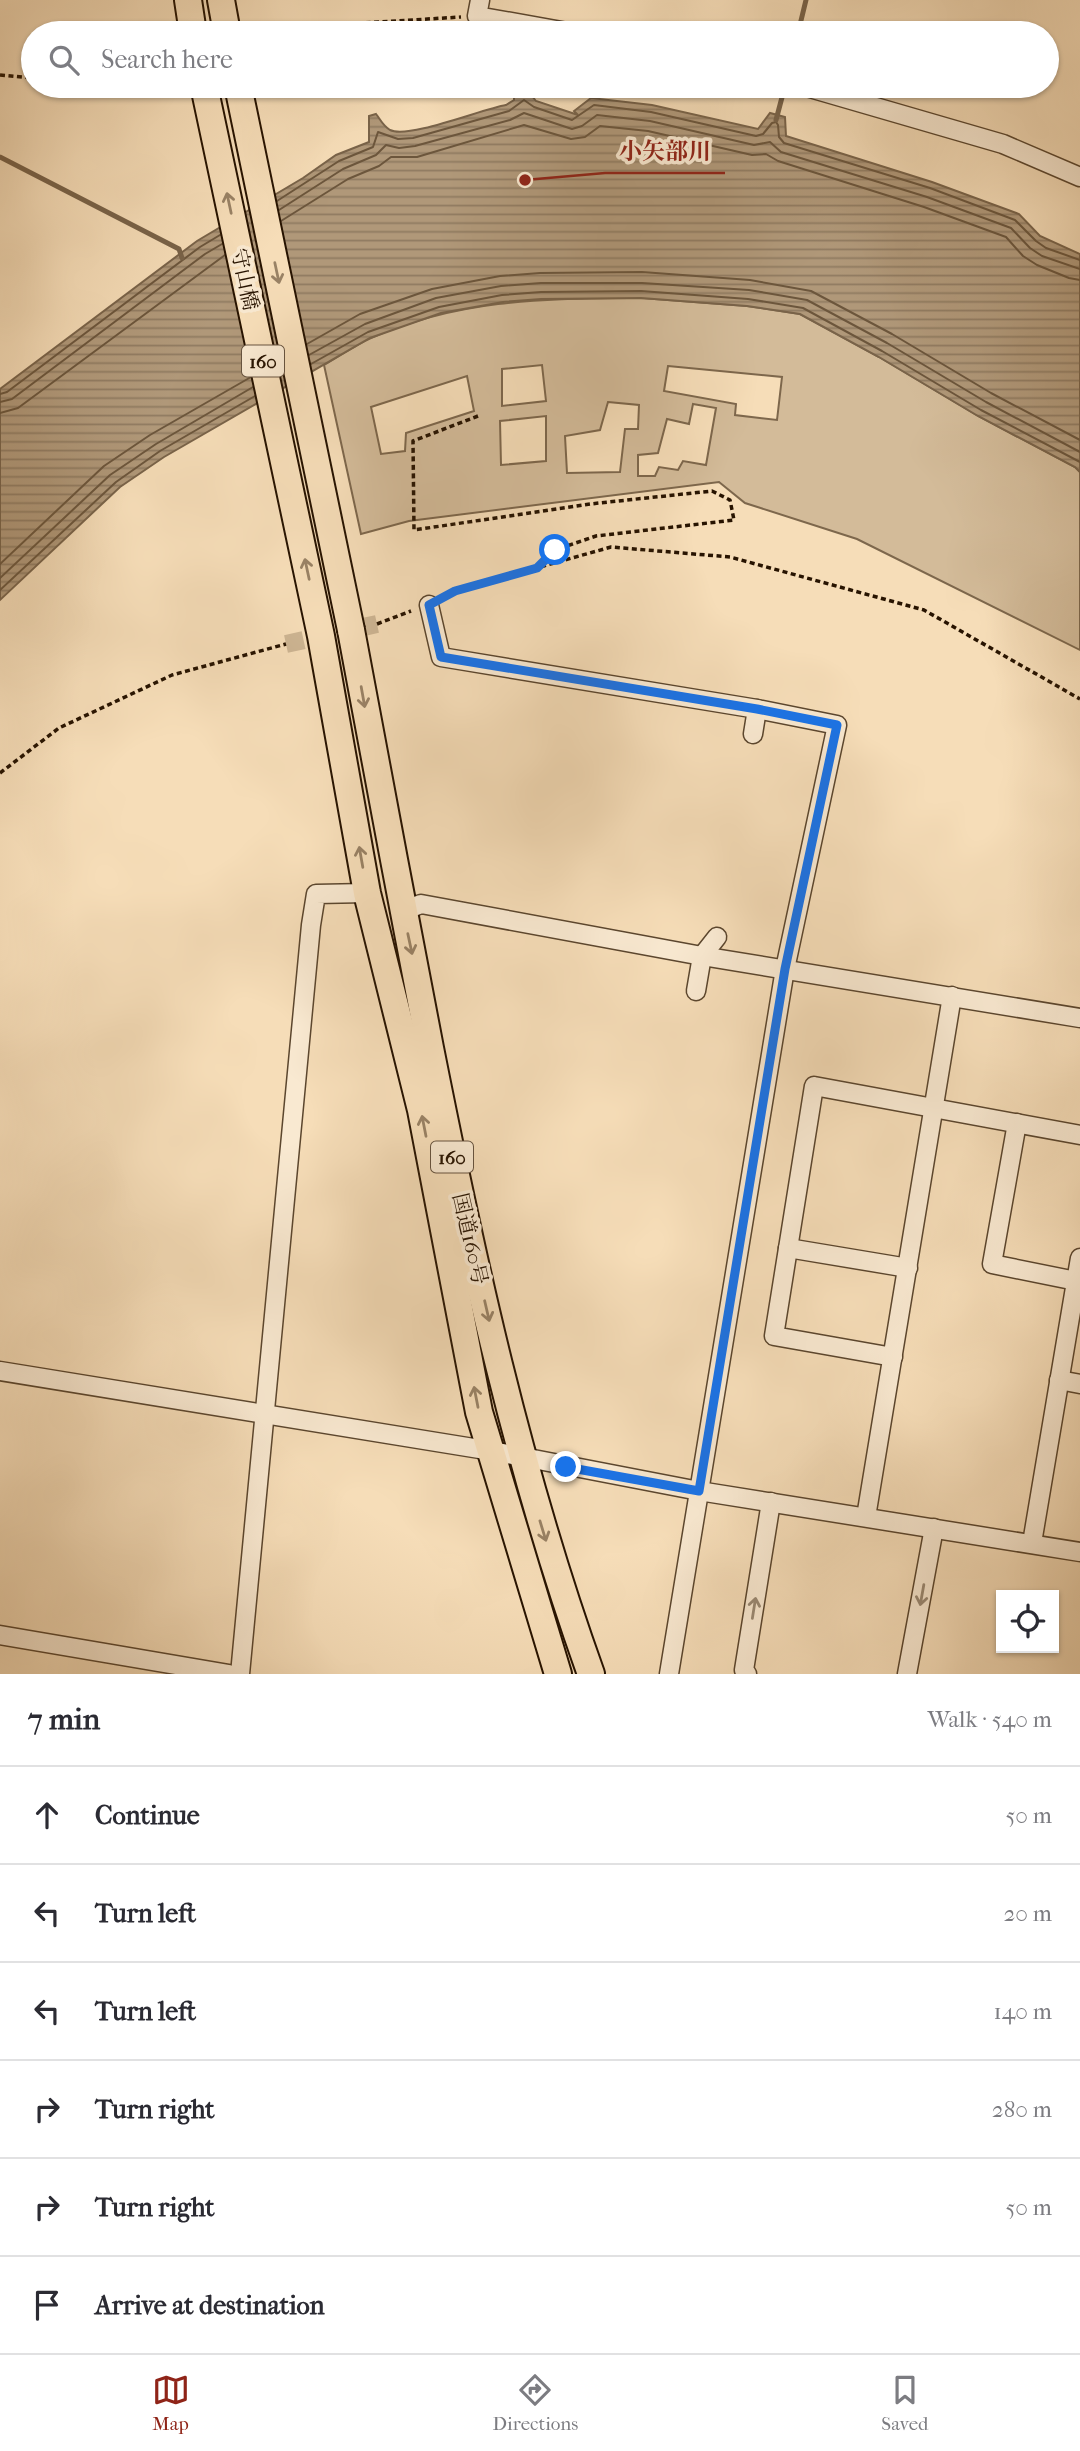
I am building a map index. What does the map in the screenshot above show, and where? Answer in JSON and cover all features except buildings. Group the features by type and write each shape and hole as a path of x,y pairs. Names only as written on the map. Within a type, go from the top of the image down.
{"highway":[{"path":"188,0 191,21"},
{"name":"守山橋","path":"207,98 321,636"},
{"name":"守山橋","path":"240,98 351,630"},
{"name":"国道160号","path":"351,630 459,1194 533,1498 591,1674"},
{"name":"国道160号","path":"321,636 367,893 421,1110 479,1412 558,1674"}],"street":[{"path":"479,8 528,21"},
{"path":"844,98 1003,144 1080,177"},
{"path":"429,605 441,657 757,709 837,725 785,969 669,1674"},
{"path":"753,733 757,709"},
{"path":"240,1674 316,894 367,893"},
{"path":"403,911 421,904 702,956 1080,1018"},
{"path":"696,990 702,956 717,937"},
{"path":"866,1517 952,996"},
{"path":"893,1357 774,1336 814,1086 1080,1135"},
{"path":"1017,1123 992,1264 1076,1280"},
{"path":"788,1248 908,1268"},
{"path":"1032,1543 1080,1258"},
{"path":"0,1371 661,1479 699,1491 1080,1552"},
{"path":"1059,1380 1080,1384"},
{"path":"747,1674 744,1670 771,1502"},
{"path":"907,1674 934,1528"},
{"path":"0,1635 229,1674"}],"path":[{"path":"353,21 479,8"},
{"path":"0,75 21,77"},
{"path":"478,416 412,441 414,530 590,504 712,491 730,500 734,520 596,536 555,550 537,568"},
{"path":"377,624 429,605 455,591 611,547 730,556 924,610 1080,699"},
{"path":"0,774 59,728 172,675 286,644"}],"shaded area":[{"path":"641,298 747,306 800,314 978,416 1075,467 1080,472 1080,650 857,539 745,503 719,482 409,521 361,534 324,365 371,338 438,315 471,308 537,301","holes":["542,365 546,401 502,406 502,369","668,366 782,377 777,420 735,415 736,404 664,391","467,376 474,411 406,433 405,451 381,454 371,407","608,402 639,405 638,429 625,429 620,472 567,473 565,436 600,430","693,404 716,408 706,465 683,461 678,470 659,467 655,476 638,476 638,455 658,453 667,419 689,424","546,416 546,461 501,465 500,421"]}],"water":[{"path":"534,98 578,115 574,111 591,98 652,105 758,129 770,113 785,117 786,136 932,182 1019,214 1040,236 1080,254 1080,472 800,314 747,306 641,298 503,302 441,313 370,338 164,457 120,487 0,600 0,389 197,241 303,178 336,155 369,142 369,116 376,114 390,130 399,132 446,122 506,105 514,100"}],"waterway":[{"path":"801,21 806,0"},
{"path":"776,120 782,98"},
{"path":"0,157 179,249 182,258"}],"tunnel":[{"path":"286,644 377,624"}],"place":[{"name":"小矢部川","path":"525,180"}],"route":[{"path":"555,550 537,568 455,591 429,605 441,657 757,709 837,725 785,969 699,1491 566,1467"}]}
